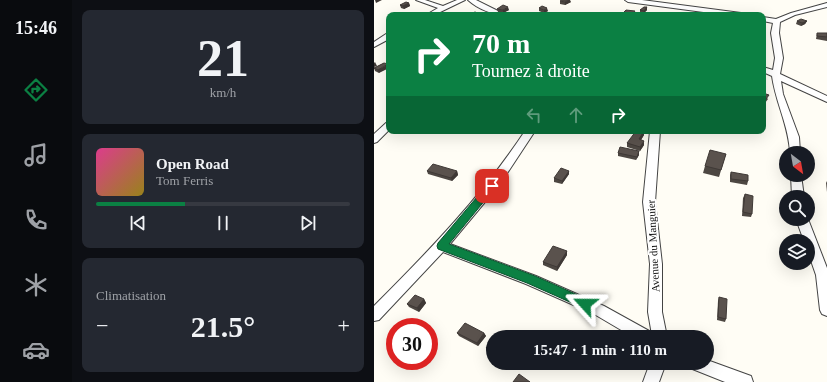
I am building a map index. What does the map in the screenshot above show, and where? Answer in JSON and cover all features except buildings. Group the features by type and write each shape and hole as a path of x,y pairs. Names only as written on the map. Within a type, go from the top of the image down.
{"street":[{"path":"419,0 443,8"},
{"path":"435,12 462,0"},
{"path":"471,0 495,12"},
{"path":"628,0 720,12"},
{"path":"676,12 678,6"},
{"path":"766,19 777,21 793,14 825,7"},
{"path":"777,21 775,33 779,58 776,74 779,94 794,138 795,146"},
{"path":"374,45 386,38"},
{"path":"766,70 827,100"},
{"path":"374,140 386,129"},
{"path":"374,315 442,246 511,162 528,134"},
{"name":"Avenue du Manguier","path":"655,134 649,202 656,264 655,312 659,330"},
{"path":"805,226 823,275 827,310"},
{"path":"442,246 531,280 599,310 634,330"},
{"path":"652,382 656,370"},
{"path":"713,370 745,382"}],"route":[{"path":"492,186 442,246 531,280 585,304"}]}
